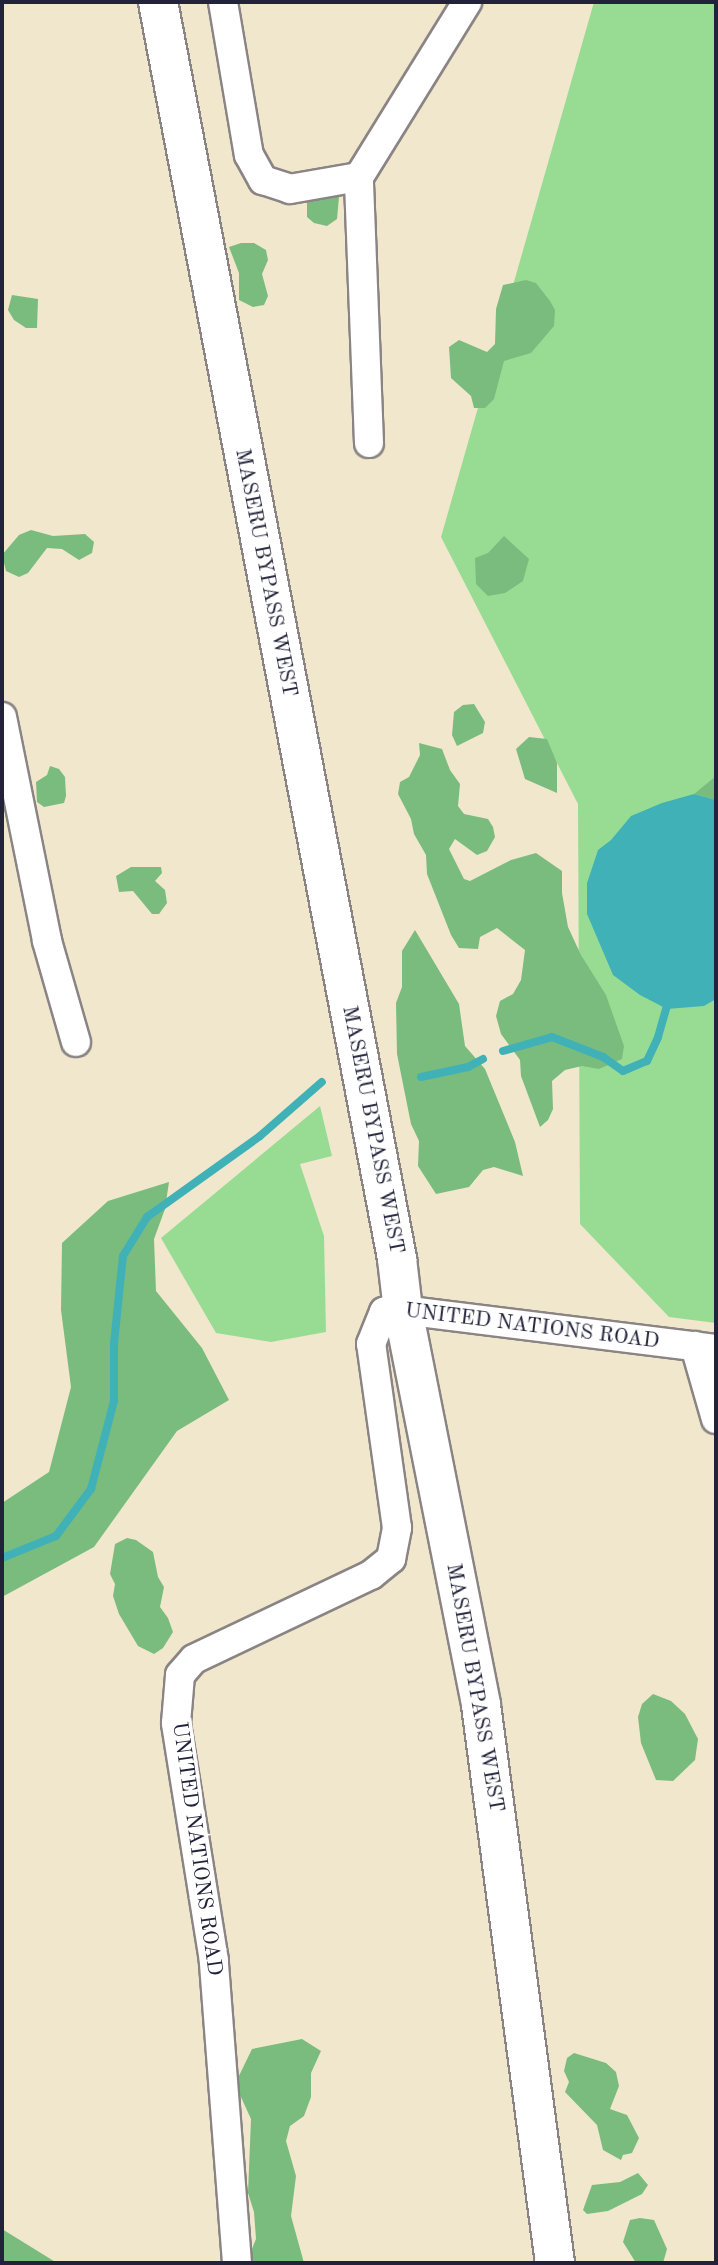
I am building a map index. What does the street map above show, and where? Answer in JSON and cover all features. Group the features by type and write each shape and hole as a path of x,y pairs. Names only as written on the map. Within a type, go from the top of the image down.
{"main road":[{"name":"MASERU BYPASS WEST","path":"158,2 394,1245 403,1310 481,1705 555,2263"}],"street":[{"path":"223,2 249,155 263,180 290,189 359,177"},
{"path":"369,443 359,177 467,2"},
{"path":"2,718 47,941 76,1042"},
{"name":"UNITED NATIONS ROAD","path":"237,2263 214,1961 176,1723 180,1675 194,1659 359,1581 391,1559 397,1528 371,1344 384,1312 403,1310 706,1348"},
{"path":"706,1348 716,1419"}],"green space":[{"path":"594,2 716,2 716,1323 669,1317 580,1224 578,804 441,537"},
{"path":"329,190 339,197 337,219 327,226 314,223 307,217 307,198 320,200"},
{"path":"254,243 266,250 268,260 262,274 268,296 264,305 253,307 239,300 239,273 229,247"},
{"path":"526,280 536,283 550,301 555,310 554,326 531,353 504,361 494,399 485,408 474,408 471,396 451,378 449,347 459,340 487,352 495,344 496,309 503,285"},
{"path":"12,295 38,299 37,328 26,328 14,320 8,310"},
{"path":"31,530 53,536 85,534 94,542 92,553 79,560 62,549 47,548 28,573 19,577 6,571 2,555 19,535"},
{"path":"504,536 529,559 523,581 505,593 488,596 476,584 475,558 488,553"},
{"path":"474,704 485,722 483,733 457,746 452,735 454,712 463,705"},
{"path":"529,737 547,739 557,763 557,793 525,779 516,749"},
{"path":"419,743 442,749 450,770 460,784 458,806 464,814 488,819 493,827 495,837 487,851 477,855 455,839 449,849 464,879 470,881 511,860 536,853 562,871 562,893 568,927 581,955 606,995 624,1046 622,1059 599,1069 582,1066 565,1070 552,1081 553,1109 548,1120 540,1127 521,1076 520,1060 501,1034 496,1016 500,1001 513,994 521,980 525,950 497,928 480,937 478,949 459,948 451,935 427,874 426,855 414,834 411,819 398,794 400,782 409,777 420,755"},
{"path":"50,766 59,769 65,777 66,796 64,803 44,807 37,802 36,782 47,775"},
{"path":"716,776 716,800 694,794"},
{"path":"131,867 161,867 162,873 155,881 165,890 167,903 159,914 152,914 133,891 119,892 116,876"},
{"path":"415,930 459,1004 465,1046 485,1069 515,1142 523,1176 494,1167 483,1170 469,1187 436,1194 418,1166 419,1141 411,1124 397,1054 396,1003 402,987 402,951"},
{"path":"320,1106 332,1156 300,1164 324,1236 326,1332 271,1342 216,1333 161,1238"},
{"path":"169,1182 165,1209 154,1239 156,1291 202,1348 229,1400 177,1431 94,1547 2,1597 2,1503 49,1472 71,1387 61,1310 62,1243 108,1201"},
{"path":"127,1538 136,1540 153,1552 158,1577 164,1587 160,1607 173,1632 163,1648 154,1654 138,1646 119,1614 113,1596 115,1584 110,1574 115,1544"},
{"path":"653,1694 671,1701 685,1714 698,1739 695,1760 673,1781 656,1780 641,1743 638,1717 642,1704"},
{"path":"302,2039 321,2051 311,2073 311,2097 304,2116 290,2126 286,2141 296,2176 291,2216 304,2263 251,2263 251,2251 256,2239 254,2212 248,2193 251,2119 235,2084 252,2049"},
{"path":"574,2053 606,2063 616,2072 619,2086 610,2109 627,2115 639,2138 632,2153 623,2155 621,2160 603,2150 597,2125 565,2092 569,2082 564,2071 567,2058"},
{"path":"638,2173 648,2185 642,2194 608,2211 587,2214 583,2210 592,2185 620,2182"},
{"path":"630,2220 654,2220 667,2249 663,2263 636,2263 623,2242"},
{"path":"2,2229 57,2263 2,2263"}],"water":[{"path":"694,794 716,800 716,999 704,1006 667,1009 640,995 613,975 587,914 587,883 598,850 611,840 631,816"}],"waterway":[{"path":"503,1051 552,1037 603,1057 623,1071 647,1061 658,1037 669,999"},
{"path":"421,1077 468,1067 483,1059"},
{"path":"2,1558 56,1536 91,1489 114,1401 114,1343 123,1256 147,1217 260,1136 322,1082"}]}
